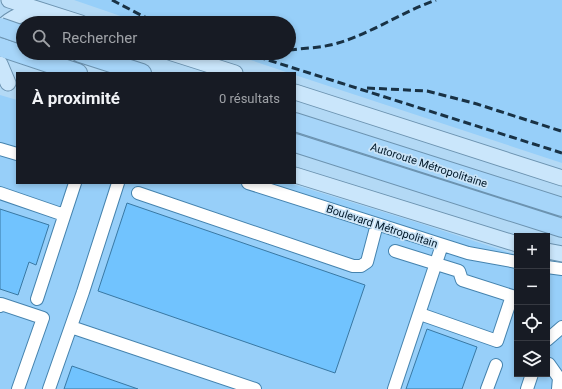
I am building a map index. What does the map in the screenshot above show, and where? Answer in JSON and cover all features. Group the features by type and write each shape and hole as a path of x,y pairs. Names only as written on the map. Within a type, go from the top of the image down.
{"highway":[{"path":"0,27 16,33"},
{"path":"0,47 16,53"},
{"path":"37,60 75,72"},
{"path":"102,60 139,72"},
{"name":"Autoroute Métropolitaine","path":"296,122 562,207"},
{"name":"Autoroute Métropolitaine","path":"296,143 562,228"}],"main road":[{"path":"9,0 32,4 63,16"},
{"path":"0,30 2,26 32,4"},
{"path":"194,60 232,72"},
{"path":"0,64 8,83"},
{"path":"296,92 562,178"},
{"name":"Boulevard Métropolitain","path":"296,175 514,243"},
{"path":"550,252 562,254"}],"street":[{"path":"0,149 16,154"},
{"path":"37,299 75,184"},
{"path":"49,389 118,184"},
{"name":"Boulevard Métropolitain","path":"251,184 479,256 514,262"},
{"path":"0,193 64,214"},
{"path":"138,193 354,266 361,266 367,262 377,224"},
{"path":"394,389 442,245"},
{"path":"395,251 459,271 462,280 512,296 497,341 420,314"},
{"path":"550,267 562,269"},
{"path":"0,306 1,304 43,318 18,389"},
{"path":"71,327 254,389"},
{"path":"550,337 556,330 562,327"},
{"path":"487,389 496,365"},
{"path":"550,365 559,378 558,389"},
{"path":"527,389 531,377"}],"shaded area":[{"path":"74,0 562,0 562,163 296,75 296,72 286,72 251,60 296,60 296,16 121,16"},
{"path":"0,95 16,100 16,184 292,184 514,254 514,377 550,377 550,266 562,270 562,389 0,389"}],"building":[{"path":"127,203 365,285 335,373 98,291"},
{"path":"0,209 49,225 36,265 29,262 18,295 0,289"},
{"path":"427,329 477,347 462,389 406,389"},
{"path":"72,366 138,389 64,389"}],"railway":[{"path":"112,0 143,16"},
{"path":"296,49 326,46 351,39 411,10 436,0"},
{"path":"268,60 562,153"},
{"path":"367,88 427,91 477,104 561,131"}]}
